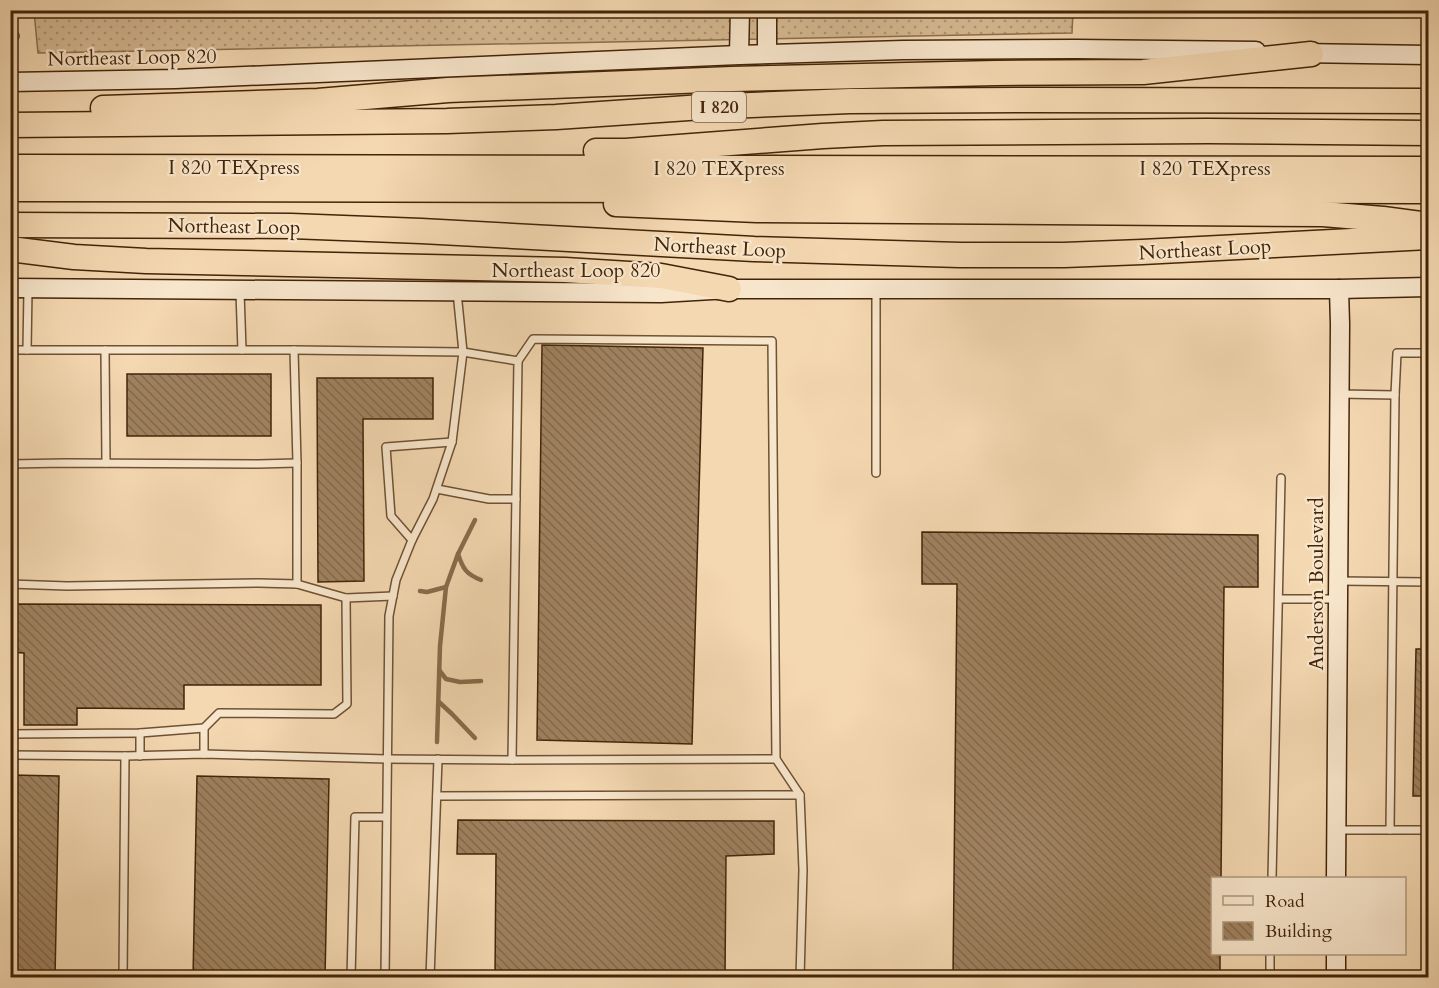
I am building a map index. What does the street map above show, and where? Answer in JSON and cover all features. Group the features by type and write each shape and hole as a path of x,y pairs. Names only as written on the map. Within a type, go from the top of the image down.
{"highway":[{"path":"10,112 318,101 448,90 732,79 1143,72 1311,54"},
{"name":"I 820","path":"10,125 447,121 850,101 1428,100"},
{"path":"230,166 256,154 626,151 883,133 1220,131 1428,133"},
{"name":"I 820 TEXpress","path":"10,167 1428,169"},
{"name":"I 820 TEXpress","path":"10,189 1428,190"},
{"path":"556,189 593,204 757,210 1323,214 1428,225"},
{"name":"Northeast Loop","path":"10,225 291,226 754,249 960,255 1065,255 1428,237"},
{"path":"10,249 74,257 146,261 565,270 661,276 729,290"}],"main road":[{"path":"739,55 740,10"},
{"path":"767,10 767,54"},
{"name":"Northeast Loop 820","path":"17,82 187,79 903,50 1220,50 1311,54 1428,55"},
{"name":"Northeast Loop 820","path":"19,288 661,292 1428,287"},
{"name":"Anderson Boulevard","path":"1336,877 1339,289"},
{"path":"1336,955 1336,978"}],"lane":[{"path":"19,288 27,350"},
{"path":"240,290 242,350"},
{"path":"876,290 876,473"},
{"path":"385,978 388,616 396,580 412,540 437,489 452,442 463,352 457,292"},
{"path":"512,760 518,361 533,339 772,341 776,759 800,795 803,870 800,978"},
{"path":"10,350 463,352 518,361"},
{"path":"105,350 106,463"},
{"path":"294,350 297,584"},
{"path":"1390,830 1397,353 1428,353"},
{"path":"1340,394 1395,395"},
{"path":"412,540 391,516 386,447 452,442"},
{"path":"10,464 297,463"},
{"path":"1272,877 1281,478"},
{"path":"437,489 489,499 516,499"},
{"path":"1279,599 1393,582 1428,582"},
{"path":"10,584 67,586 297,584 346,598 393,596"},
{"path":"10,734 140,733 204,728 219,713 334,714 347,704 346,598"},
{"path":"204,728 204,754"},
{"path":"140,733 140,756"},
{"path":"10,755 204,754 512,760 776,759"},
{"path":"123,978 125,756"},
{"path":"430,978 438,759"},
{"path":"436,796 800,795"},
{"path":"351,978 355,817 386,817"},
{"path":"1336,830 1428,830"},
{"path":"1270,955 1270,978"}],"shaded area":[{"path":"34,11 1073,11 1072,33 38,53"}],"building":[{"path":"542,345 703,348 692,744 537,740"},
{"path":"127,374 271,374 271,436 127,436"},
{"path":"317,378 433,378 433,419 363,419 364,581 318,582"},
{"path":"922,532 1258,535 1258,587 1224,587 1221,877 1211,877 1211,955 1220,955 1220,978 953,978 957,584 922,584"},
{"path":"10,604 321,605 321,685 184,685 184,709 77,708 77,725 24,725 24,653 10,652"},
{"path":"1416,649 1428,649 1428,796 1413,796"},
{"path":"10,775 59,776 55,978 10,978"},
{"path":"197,776 329,779 325,978 193,978"},
{"path":"458,820 774,821 774,854 726,856 725,978 495,978 496,854 457,854"}],"waterway":[{"path":"437,742 440,646 446,587 458,554 475,520"},
{"path":"458,554 466,570 481,580"},
{"path":"420,591 427,592 446,587"},
{"path":"439,670 446,679 460,682 481,681"},
{"path":"439,702 475,738"}]}
